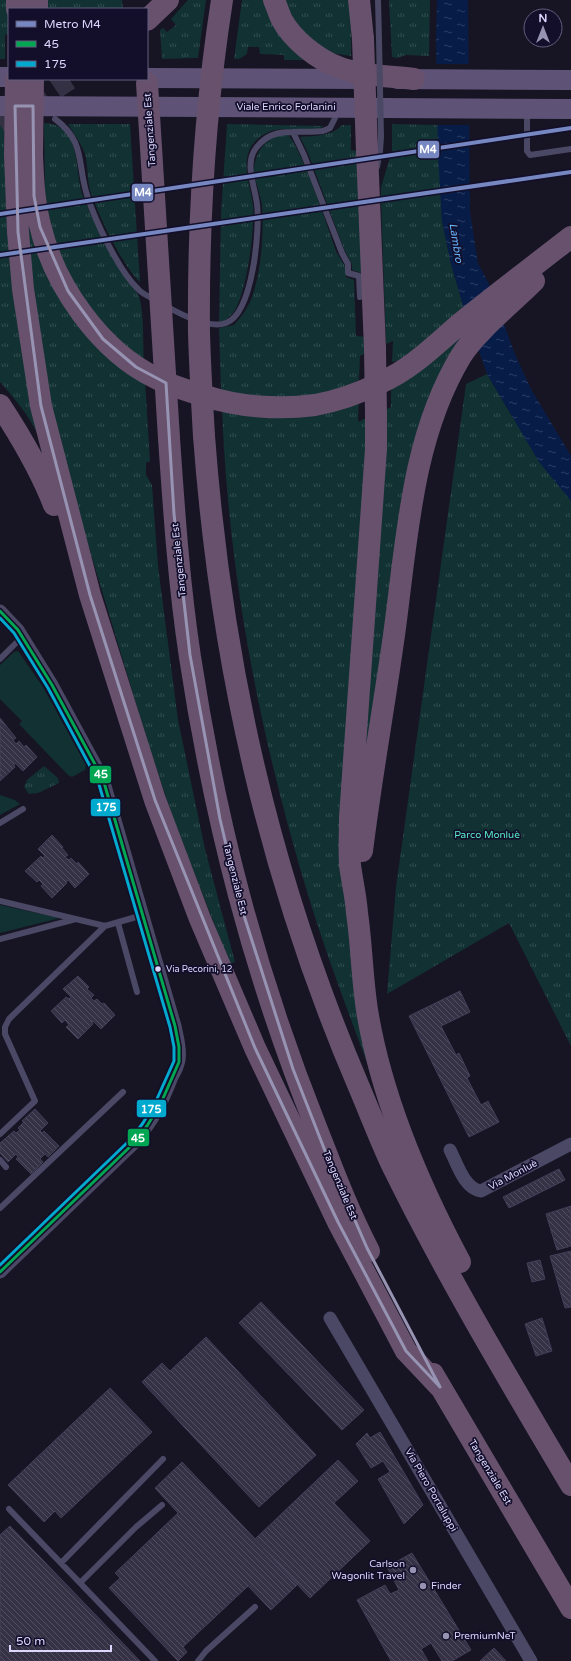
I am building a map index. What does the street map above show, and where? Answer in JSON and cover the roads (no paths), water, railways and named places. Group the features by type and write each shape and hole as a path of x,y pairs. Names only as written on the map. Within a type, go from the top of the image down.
{"highway":[{"path":"148,19 168,0"},
{"path":"222,0 211,91 202,218 199,334 209,505 219,588 247,741 264,811 310,961 342,1048 391,1163 436,1249 571,1485"},
{"path":"274,0 282,20 297,39 318,56 338,67 423,79"},
{"path":"359,0 371,39 374,151 370,192 376,414 376,449 350,817 350,865 358,914 364,991 376,1053 386,1093 404,1141 425,1192 450,1244 508,1353 531,1417"},
{"path":"16,80 23,155 34,196 40,227 54,264 79,309 103,339 118,353 136,366 156,378 179,388 221,401 248,405 284,407 316,405 382,382 403,371 423,357 462,323 504,299 571,246"},
{"path":"33,80 23,155 18,232 23,289 36,376 56,466 90,595 154,800 200,919 255,1048 334,1215 406,1351 440,1387"},
{"name":"Tangenziale Est","path":"147,80 169,438 178,553 190,655 220,819 239,900 262,981 290,1062 327,1156 367,1248 440,1387 571,1608"},
{"path":"358,914 361,860 366,817 420,460 427,433 458,362 470,344 504,299 571,237"},
{"path":"0,405 24,442 44,478 90,595"}],"main road":[{"path":"148,78 571,80"},
{"name":"Viale Enrico Forlanini","path":"0,106 571,109"}],"street":[{"path":"0,611 18,630 64,705 100,771 143,916 178,1042 179,1061 162,1105 135,1142 2,1267"},
{"name":"Via Monluè","path":"450,1150 467,1182 475,1190 481,1191 571,1144"},
{"name":"Via Piero Portaluppi","path":"330,1318 531,1661"}],"lane":[{"path":"371,39 378,0"},
{"path":"527,109 527,151 530,155 571,149"},
{"path":"55,119 64,126 78,147 87,195 98,222 131,283 139,291 181,314 197,321 224,324 233,320 240,311 250,286 256,250 257,205 251,163 254,149 263,139 276,132 323,131 330,128 335,118"},
{"path":"293,132 304,155 342,253 348,264 348,273 359,276 360,297"},
{"path":"0,659 16,643"},
{"path":"0,823 23,808"},
{"path":"0,901 77,918 105,926 143,916"},
{"path":"0,939 77,918"},
{"path":"118,923 137,992"},
{"path":"0,1134 35,1101 2,1027 8,1019 105,926"},
{"path":"0,1208 123,1092"},
{"path":"0,1160 6,1167"},
{"path":"61,1563 163,1459"},
{"path":"80,1583 136,1527 162,1505"},
{"path":"9,1509 155,1661"},
{"path":"198,1661 206,1651 256,1607"}],"water":[{"name":"Lambro","path":"437,0 468,0 470,212 478,263 492,290 514,352 531,389 571,456 571,501 539,462 487,374 465,312 451,264 442,221 438,155 436,41"}],"tunnel":[{"path":"0,125 68,80"}],"metro line":[{"name":"M4","path":"0,214 571,128"},
{"name":"M4","path":"0,255 571,172"}],"place":[{"name":"Via Pecorini, 12","path":"158,969"},
{"name":"Carlson Wagonlit Travel","path":"413,1570"},
{"name":"Finder","path":"423,1586"},
{"name":"PremiumNeT","path":"446,1636"}],"park label":[{"name":"Parco Monluè","path":"487,835"}]}
